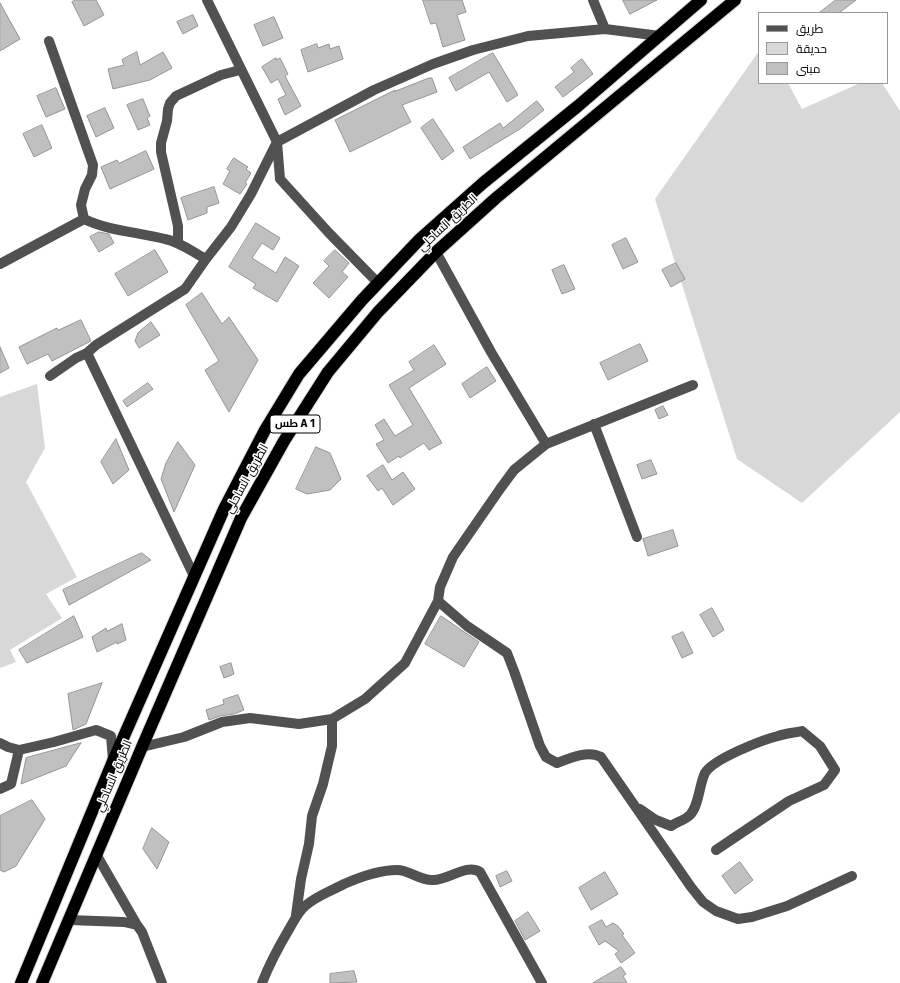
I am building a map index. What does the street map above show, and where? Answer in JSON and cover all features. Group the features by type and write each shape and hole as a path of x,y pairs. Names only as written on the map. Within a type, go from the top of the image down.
{"highway":[{"name":"الطريق الساحلي","path":"21,983 113,761 224,509 265,430 299,374 362,300 420,239 483,183 578,106 701,0"},
{"name":"الطريق الساحلي","path":"42,983 241,518 284,440 328,372 378,312 436,252 496,198 735,0"}],"street":[{"path":"206,0 277,142 280,179 323,227 378,283"},
{"path":"593,0 605,29"},
{"path":"50,376 87,352 96,344 185,289 231,227 247,201 277,142 374,90 433,64 473,50 528,36 605,29 660,36"},
{"path":"49,41 94,164 92,175 84,189 81,205 84,219"},
{"path":"178,243 178,226 163,159 161,143 170,103 176,96 221,76 240,70"},
{"path":"0,264 84,219 99,225 166,239 178,243 206,259"},
{"path":"436,252 491,352 546,444"},
{"path":"87,352 194,576"},
{"path":"142,747 184,737 222,722 250,718 300,724 332,719 365,699 405,663 438,602 440,587 453,557 514,470 546,444 693,385"},
{"path":"594,424 637,537"},
{"path":"438,602 467,626 507,653 532,725 546,757 557,763 589,754 595,754 600,757 691,887 703,902 716,911 738,919 752,917 787,906 852,876"},
{"path":"296,917 301,879 309,844 312,816 323,784 332,746 332,719"},
{"path":"0,743 19,750 96,730 111,736 113,761"},
{"path":"635,806 656,820 671,826 690,815 696,805 699,789 706,771 722,759 750,746 779,736 802,731 820,746 835,770 824,785 789,801 716,850"},
{"path":"0,789 11,784 19,750"},
{"path":"96,854 142,932 162,983"},
{"path":"262,983 277,949 296,917 304,907 324,894 352,881 398,870 419,878 442,880 470,868 476,869 480,872 500,905 542,983"},
{"path":"69,920 124,922 137,925"}],"green space":[{"path":"758,52 758,84 789,84 802,109 858,84 883,84 900,111 900,412 802,503 737,459 655,199"},
{"path":"37,384 45,448 26,482 77,577 46,594 62,618 10,650 16,662 0,668 0,397"}],"building":[{"path":"76,0 96,0 104,15 84,26 72,2"},
{"path":"423,0 462,0 466,12 457,15 465,40 443,47 436,23 431,24"},
{"path":"623,0 657,0 630,14"},
{"path":"836,0 856,0 840,12 820,12"},
{"path":"0,3 20,39 0,51"},
{"path":"193,15 198,26 183,34 177,22"},
{"path":"274,17 283,38 263,46 254,25"},
{"path":"317,44 318,48 329,44 330,49 339,46 343,59 308,72 301,50"},
{"path":"137,52 140,65 163,52 172,68 150,80 113,89 108,69 124,65 122,60"},
{"path":"493,53 518,95 507,102 489,72 456,91 449,78"},
{"path":"276,58 276,60 280,58 288,74 285,76 301,106 285,115 278,99 286,95 278,79 271,83 262,67"},
{"path":"582,59 593,74 563,97 555,87 574,72 571,68"},
{"path":"432,78 437,92 402,105 411,122 350,152 335,120 395,90"},
{"path":"56,88 65,109 46,117 37,96"},
{"path":"143,99 150,116 147,118 150,125 138,130 127,105"},
{"path":"537,101 544,110 520,129 470,159 463,147 500,123 503,128"},
{"path":"105,108 114,128 96,137 87,116"},
{"path":"433,119 454,151 442,160 421,128"},
{"path":"42,125 52,148 34,157 23,134"},
{"path":"146,151 154,169 110,189 101,167 117,160 119,163"},
{"path":"234,158 248,167 246,169 251,173 245,183 247,184 240,194 223,184 230,171 227,169"},
{"path":"214,187 219,203 207,207 207,213 188,220 181,198"},
{"path":"256,223 280,238 273,250 262,243 252,258 276,273 285,257 299,266 277,302 253,288 256,284 229,267"},
{"path":"99,232 109,234 114,243 99,252 90,237"},
{"path":"626,238 638,262 623,269 612,245"},
{"path":"155,250 168,272 128,296 115,274"},
{"path":"335,250 349,263 342,272 348,277 329,298 313,283 329,266 324,261"},
{"path":"676,263 685,279 671,287 662,270"},
{"path":"564,265 575,289 562,294 552,270"},
{"path":"202,293 222,324 229,317 258,360 229,412 205,370 219,361 186,305"},
{"path":"81,320 91,341 52,361 48,354 27,364 19,347 57,328 58,330"},
{"path":"151,322 160,335 139,348 135,341 138,333"},
{"path":"640,344 648,361 608,380 600,363"},
{"path":"434,345 446,364 409,388 442,443 429,450 424,443 400,458 399,456 388,463 376,444 384,440 375,425 384,419 395,436 413,425 389,385 414,370 409,362"},
{"path":"0,347 9,368 0,373"},
{"path":"487,367 496,381 470,398 462,384"},
{"path":"148,383 153,389 127,407 123,401"},
{"path":"663,406 668,415 659,419 655,410"},
{"path":"116,439 129,470 113,484 101,462"},
{"path":"178,442 195,465 174,512 161,479 166,463"},
{"path":"316,447 330,453 341,479 330,490 307,494 296,489"},
{"path":"651,460 657,474 642,479 637,465"},
{"path":"383,465 392,480 403,472 415,489 393,505 382,488 378,491 367,476"},
{"path":"673,530 678,546 648,556 643,539"},
{"path":"142,553 151,560 69,605 63,590"},
{"path":"712,608 724,630 713,637 700,615"},
{"path":"74,616 83,637 27,663 19,650"},
{"path":"441,616 479,642 464,667 425,644"},
{"path":"122,624 126,640 117,644 117,642 97,652 92,637 106,628 107,631"},
{"path":"683,632 693,653 682,658 672,637"},
{"path":"231,663 234,674 224,678 220,667"},
{"path":"102,683 86,724 73,730 68,694"},
{"path":"238,695 244,710 209,720 206,710 224,704 223,700"},
{"path":"81,743 66,766 21,784 26,758"},
{"path":"32,800 45,819 16,866 4,872 0,870 0,816"},
{"path":"152,828 169,842 157,869 143,849"},
{"path":"740,862 753,880 735,894 722,876"},
{"path":"507,871 512,881 500,887 496,876"},
{"path":"605,872 618,894 591,910 579,888"},
{"path":"528,912 540,931 525,940 515,921"},
{"path":"602,920 606,927 613,923 618,926 624,934 622,935 635,953 621,963 615,954 619,951 605,941 599,945 589,927"},
{"path":"621,967 626,974 623,976 627,983 593,983"},
{"path":"354,971 357,982 330,983 330,974"}]}
